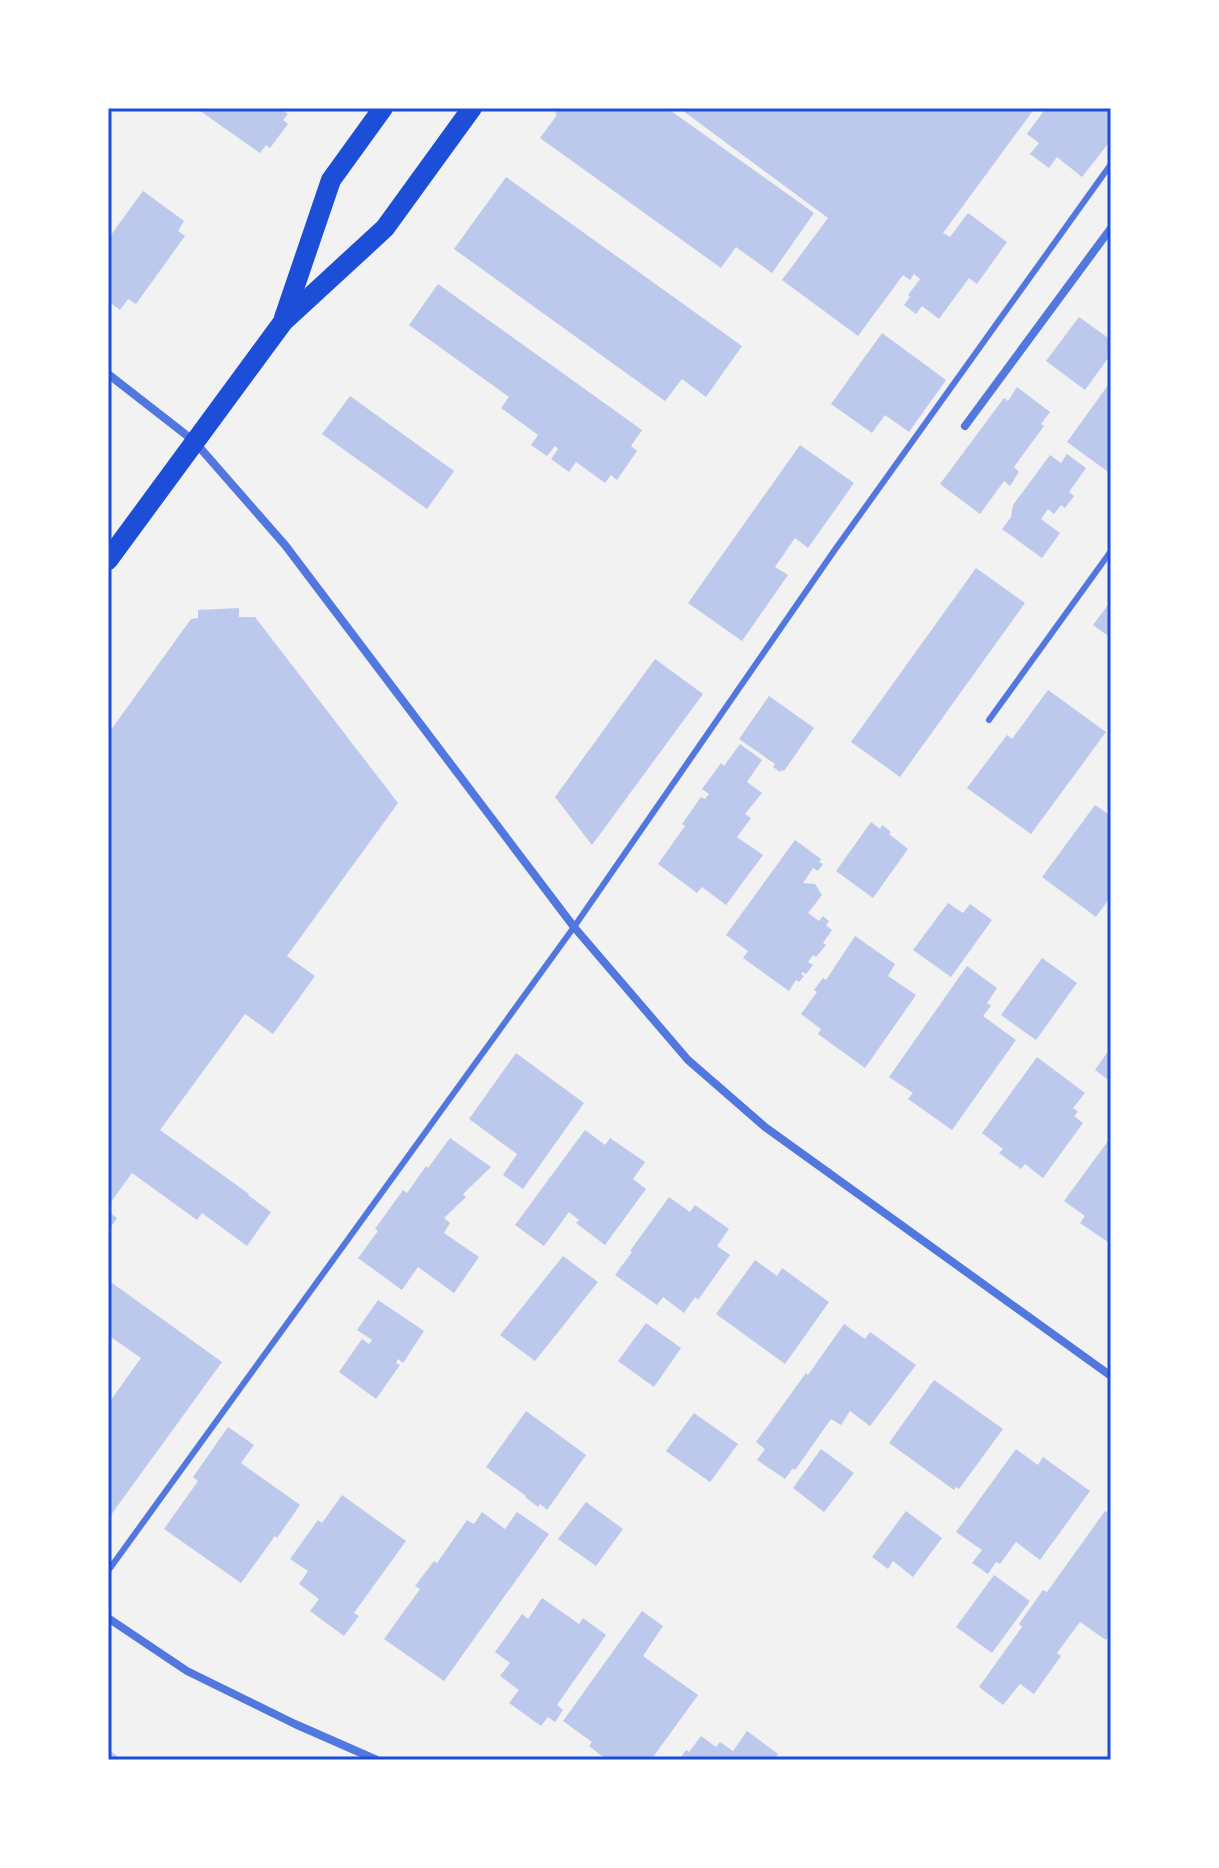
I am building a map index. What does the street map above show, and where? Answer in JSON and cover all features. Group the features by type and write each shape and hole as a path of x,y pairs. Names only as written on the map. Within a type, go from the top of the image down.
{"main road":[{"path":"283,322 331,180 383,108"},
{"path":"108,560 283,322 385,228 472,108"}],"street":[{"path":"965,426 1111,228"},
{"path":"108,374 194,441 285,545 574,927 688,1060 765,1127 1111,1376"},
{"path":"108,1618 187,1671 377,1760"}],"lane":[{"path":"108,1571 574,927 834,551 1111,164"},
{"path":"989,720 1111,551"}],"building":[{"path":"196,108 280,108 288,114 283,120 288,124 270,148 266,145 260,153"},
{"path":"559,108 667,108 814,213 772,273 736,247 721,268 540,138"},
{"path":"679,108 1035,108 943,233 950,237 968,213 1007,242 977,284 969,278 939,319 922,306 916,314 904,305 920,279 914,274 910,280 903,275 858,336 782,280 828,218"},
{"path":"1046,108 1111,109 1111,140 1082,177 1057,157 1049,168 1030,154 1039,143 1027,134"},
{"path":"506,177 742,346 706,397 682,379 665,401 454,249"},
{"path":"143,191 184,221 178,231 185,236 136,304 128,299 120,310 108,301 108,239"},
{"path":"438,284 642,430 631,446 637,451 617,480 611,475 605,483 576,462 569,472 551,459 558,449 555,446 547,456 531,445 538,435 501,408 509,397 409,325"},
{"path":"1079,317 1111,340 1111,354 1085,390 1046,361"},
{"path":"882,333 946,380 909,432 885,415 872,433 831,404"},
{"path":"1111,381 1111,474 1067,442"},
{"path":"1017,387 1050,412 1041,424 1044,426 1014,467 1019,472 1010,486 1004,481 980,514 940,484 1004,398 1008,401"},
{"path":"350,396 454,471 427,509 322,434"},
{"path":"800,445 854,483 808,548 795,538 775,567 788,575 742,641 688,603"},
{"path":"1067,454 1086,468 1069,492 1074,496 1065,508 1061,505 1054,514 1048,509 1041,519 1060,533 1042,558 1002,529 1011,517 1013,505 1050,455 1061,463"},
{"path":"976,568 1025,603 900,777 851,742"},
{"path":"1111,601 1111,638 1093,625"},
{"path":"239,608 239,617 255,617 398,803 287,956 315,976 273,1034 245,1014 160,1130 271,1212 247,1246 202,1213 197,1220 132,1173 108,1206 108,734 191,619 198,618 198,610"},
{"path":"655,659 703,694 592,845 555,797"},
{"path":"1048,690 1106,732 1031,834 967,788 1007,735 1012,739"},
{"path":"769,696 814,728 784,771 780,772 773,767 775,764 739,739"},
{"path":"740,744 762,760 747,782 762,793 745,814 751,818 737,837 763,855 726,905 702,887 697,893 658,864 701,797 705,799 709,794 702,789"},
{"path":"1095,805 1111,816 1111,896 1096,917 1042,877"},
{"path":"871,822 880,829 882,825 908,849 873,898 836,871"},
{"path":"795,840 821,859 819,862 823,864 818,871 813,868 803,883 815,884 822,895 808,913 819,921 823,916 832,930 823,943 826,945 808,962 813,965 806,974 801,974 804,976 799,982 796,980 789,991 743,958 748,951 726,935"},
{"path":"948,903 963,913 970,904 992,920 951,977 913,950"},
{"path":"855,936 895,964 888,976 916,995 865,1068 818,1034 821,1029 801,1014 817,992 814,990 823,978 826,980"},
{"path":"1042,958 1077,983 1036,1040 1001,1015"},
{"path":"967,966 997,988 987,1003 991,1006 983,1016 1016,1040 952,1130 908,1099 913,1093 889,1077"},
{"path":"1111,1047 1111,1082 1095,1070"},
{"path":"516,1053 584,1103 523,1189 503,1175 517,1154 469,1119"},
{"path":"1037,1057 1085,1093 1073,1108 1078,1112 1074,1116 1083,1123 1043,1178 1025,1164 1021,1169 999,1153 1003,1149 982,1133"},
{"path":"585,1130 605,1145 610,1138 645,1162 633,1179 646,1189 605,1245 576,1223 579,1220 569,1212 544,1246 515,1225"},
{"path":"1111,1137 1111,1244 1080,1223 1085,1216 1064,1201"},
{"path":"450,1138 491,1167 444,1218 450,1223 444,1233 479,1257 454,1293 418,1267 402,1290 358,1258 403,1190 407,1193"},
{"path":"669,1197 690,1212 695,1205 729,1229 717,1246 730,1255 698,1300 695,1297 684,1313 663,1297 657,1305 615,1275"},
{"path":"108,1211 117,1218 108,1231"},
{"path":"563,1256 598,1282 535,1361 500,1335"},
{"path":"755,1260 777,1276 782,1268 829,1302 785,1364 716,1314"},
{"path":"108,1280 222,1362 108,1519 108,1404 141,1358 108,1335"},
{"path":"378,1300 424,1331 403,1363 398,1359 396,1363 400,1365 376,1399 339,1372 362,1339 369,1344 372,1340 357,1330"},
{"path":"646,1323 681,1348 654,1387 618,1361"},
{"path":"844,1324 865,1339 870,1332 916,1365 870,1426 850,1411 841,1425 831,1419 795,1470 793,1468 785,1479 757,1460 765,1449 756,1442"},
{"path":"934,1380 1003,1429 959,1489 956,1487 954,1490 889,1443"},
{"path":"526,1411 586,1455 547,1510 540,1504 538,1507 486,1467"},
{"path":"694,1413 738,1444 710,1482 666,1451"},
{"path":"228,1427 254,1445 241,1463 300,1505 241,1583 164,1529 198,1481 193,1477"},
{"path":"821,1449 854,1473 824,1512 793,1488"},
{"path":"1016,1449 1038,1465 1043,1457 1090,1491 1040,1560 1016,1542 1000,1564 996,1562 988,1574 972,1563 982,1550 956,1532"},
{"path":"342,1495 406,1541 354,1613 359,1616 344,1636 310,1611 319,1599 299,1584 308,1571 290,1559 318,1520 322,1523"},
{"path":"586,1502 623,1529 596,1566 558,1539"},
{"path":"906,1511 942,1538 913,1577 893,1561 888,1569 872,1557"},
{"path":"1105,1511 1111,1515 1111,1633 1106,1640 1080,1622 1057,1653 1061,1656 1034,1694 1020,1684 1003,1705 979,1687 1022,1627 1019,1624 1043,1590 1047,1592"},
{"path":"482,1512 505,1529 517,1512 549,1534 444,1681 384,1639 420,1589 415,1586 434,1561 437,1563 467,1520 474,1524"},
{"path":"994,1575 1030,1601 992,1653 956,1627"},
{"path":"542,1598 579,1624 583,1618 606,1635 557,1705 563,1710 555,1722 548,1717 541,1726 509,1703 519,1690 500,1676 510,1663 495,1652 522,1614 528,1619"},
{"path":"642,1611 663,1626 643,1656 698,1695 651,1760 607,1760 589,1746 592,1742 563,1721"},
{"path":"747,1731 778,1754 774,1760 679,1760 701,1736 716,1747 720,1742 733,1751"},
{"path":"108,1749 122,1760 108,1760"}]}
